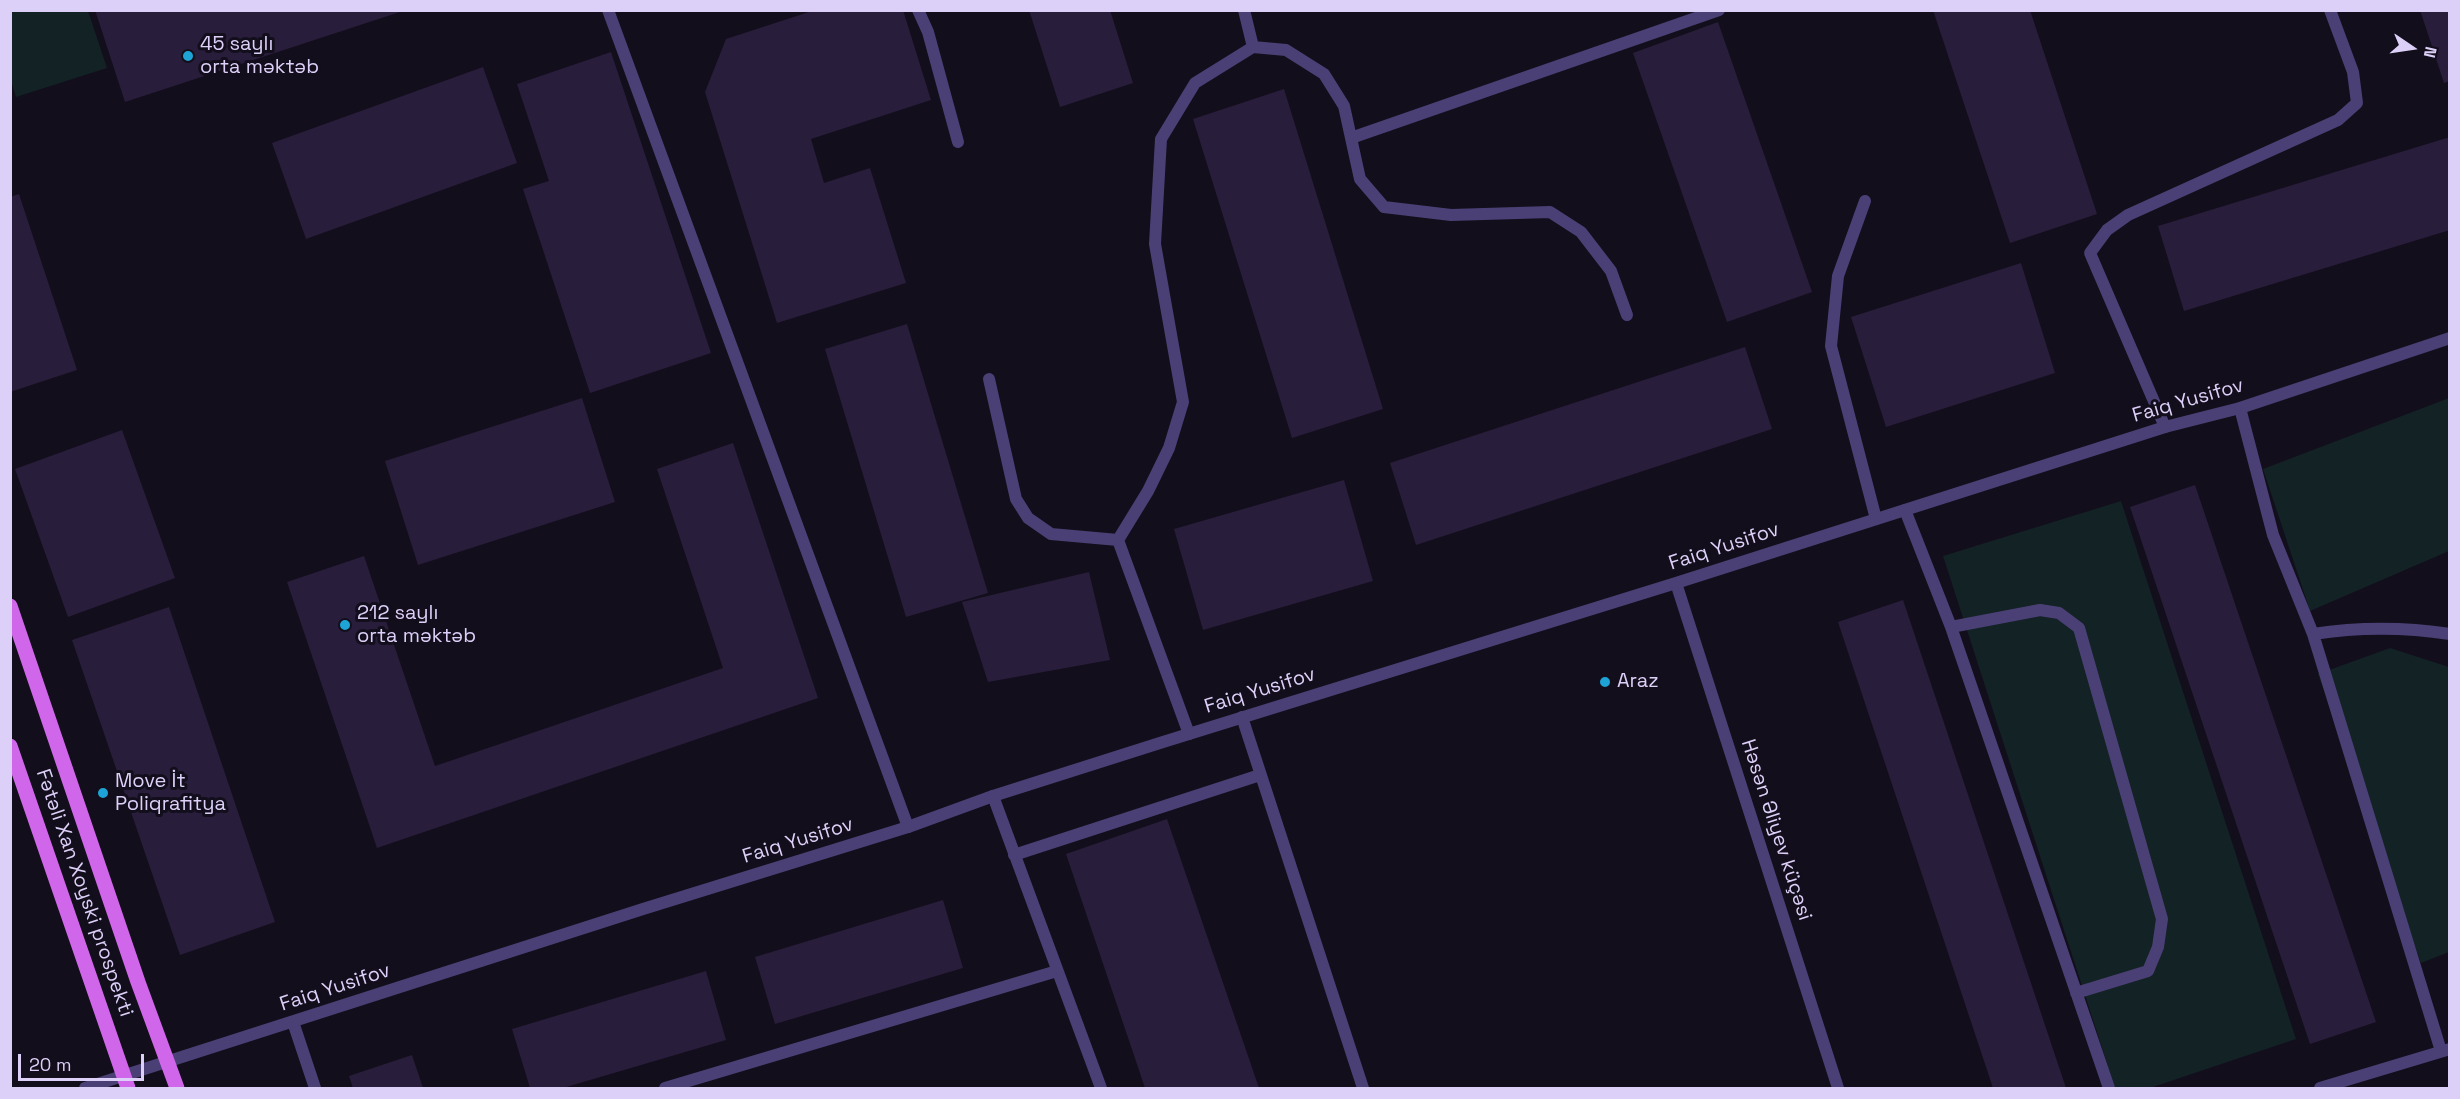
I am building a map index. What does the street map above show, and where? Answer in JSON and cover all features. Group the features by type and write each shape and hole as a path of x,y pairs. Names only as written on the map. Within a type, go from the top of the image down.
{"main road":[{"name":"Fətəli Xan Xoyski prospekti","path":"10,606 177,1089"},
{"name":"Fətəli Xan Xoyski prospekti","path":"10,746 126,1083"}],"street":[{"path":"608,10 908,827"},
{"path":"918,10 928,32 958,142"},
{"path":"1244,10 1253,47"},
{"path":"1351,138 1719,10"},
{"path":"2165,426 2090,253 2108,230 2128,215 2338,120 2357,103 2353,72 2330,10"},
{"path":"1118,540 1148,491 1169,448 1183,402 1155,244 1161,139 1195,83 1253,47 1286,50 1324,74 1344,106 1360,179 1384,207 1451,215 1550,212 1581,232 1611,271 1626,315"},
{"path":"1865,201 1838,276 1832,346 1876,519"},
{"name":"Faiq Yusifov","path":"85,1089 126,1083 167,1061 908,827 993,796 1676,583 2165,426 2240,408 2450,338"},
{"path":"989,379 1016,499 1028,518 1051,534 1118,540"},
{"path":"2240,408 2273,535 2313,634 2445,1050 2320,1089"},
{"path":"1905,510 1951,627 2109,1089"},
{"path":"1118,540 1189,734"},
{"name":"Həsən Əliyev küçəsi","path":"1676,583 1838,1089"},
{"path":"1951,627 2040,610 2059,613 2079,628 2162,920 2158,947 2148,971 2076,993"},
{"path":"2313,634 2337,630 2411,628 2450,634"},
{"path":"1242,717 1363,1089"},
{"path":"1014,855 1260,775"},
{"path":"993,796 1101,1089"},
{"path":"665,1089 1057,970"},
{"path":"293,1022 315,1089"}],"shaded area":[{"path":"10,11 88,11 107,68 16,97 11,81"},
{"path":"2449,398 2449,551 2310,611 2263,469"},
{"path":"2121,501 2296,1039 2150,1088 2115,1088 1943,556"},
{"path":"2390,648 2449,667 2449,952 2421,963 2318,674"}],"building":[{"name":"45 saylı orta məktəb","path":"95,10 403,10 403,11 125,102"},
{"path":"815,10 903,10 931,100 811,139 824,183 870,168 906,283 777,323 705,92 726,39"},
{"path":"1029,10 1110,10 1133,83 1060,107"},
{"path":"1933,10 2030,10 2097,214 2010,243"},
{"path":"2420,10 2450,10 2450,81 2444,83"},
{"path":"1718,22 1812,292 1727,322 1633,53"},
{"path":"611,52 711,353 590,393 523,189 549,181 517,84"},
{"path":"483,67 517,163 306,239 272,143"},
{"path":"1284,89 1383,409 1292,438 1193,119"},
{"path":"2450,137 2450,230 2184,311 2158,226"},
{"path":"19,194 77,370 10,392 10,197"},
{"path":"2021,263 2055,373 1886,427 1851,317"},
{"path":"907,324 988,593 906,617 825,349"},
{"path":"1745,347 1772,429 1416,545 1390,463"},
{"path":"582,398 615,502 418,565 385,461"},
{"path":"122,430 175,578 68,617 15,469"},
{"name":"212 saylı orta məktəb","path":"733,443 818,698 377,848 287,582 364,556 435,766 723,668 657,469"},
{"path":"1344,480 1373,581 1203,630 1174,529"},
{"path":"2195,485 2376,1022 2310,1044 2130,507"},
{"path":"1089,572 1110,660 988,682 962,602"},
{"path":"1903,600 2066,1088 1993,1088 1838,622"},
{"path":"169,607 275,922 180,955 72,640"},
{"path":"1167,819 1259,1088 1145,1088 1066,854"},
{"path":"943,900 963,968 775,1024 755,957"},
{"path":"706,971 726,1040 563,1088 530,1088 512,1029"},
{"path":"412,1055 423,1088 353,1088 349,1076"}],"place":[{"name":"45 saylı orta məktəb","path":"188,56"},
{"name":"212 saylı orta məktəb","path":"345,625"},
{"name":"Araz","path":"1605,682"},
{"name":"Move İt Poliqrafitya","path":"103,793"}]}
